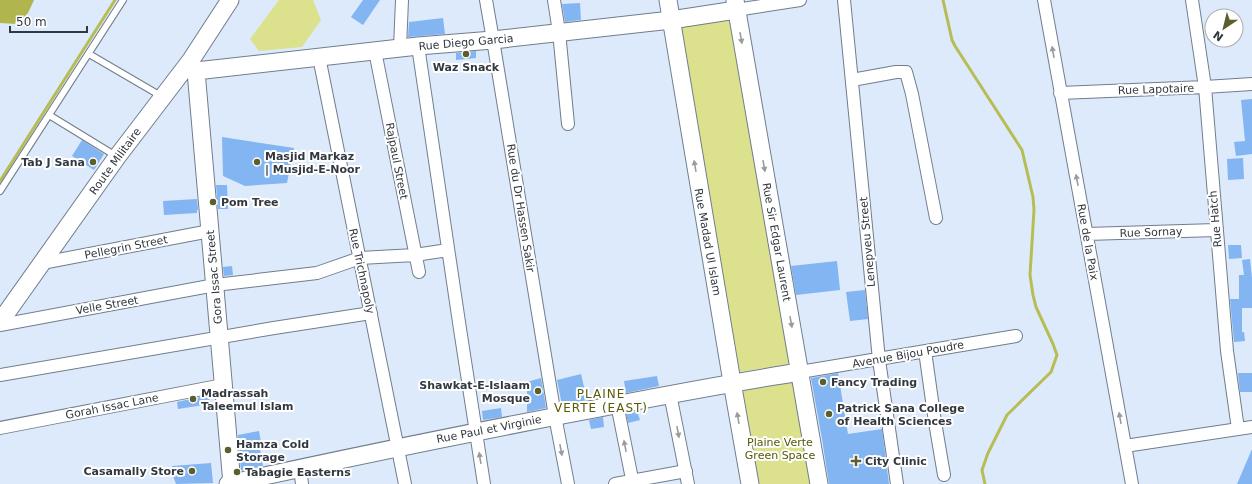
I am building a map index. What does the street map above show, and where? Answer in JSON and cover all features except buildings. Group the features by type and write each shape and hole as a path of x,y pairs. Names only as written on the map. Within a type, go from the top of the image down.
{"street":[{"name":"Route Militaire","path":"0,322 117,157 191,60 230,0"},
{"path":"400,48 402,0"},
{"name":"Rue du Dr Hassen Sakir","path":"486,0 555,416 568,484"},
{"path":"554,0 559,32 568,124"},
{"name":"Rue Madad Ul Islam","path":"668,0 750,484"},
{"path":"735,5 800,0"},
{"name":"Lenepveu Street","path":"844,0 878,360 897,484"},
{"name":"Rue de la Paix","path":"1044,0 1132,484"},
{"name":"Rue Hatch","path":"1192,0 1204,87 1227,351 1238,429"},
{"name":"Rue Diego Garcia","path":"196,71 671,20 735,5"},
{"name":"Rue Sir Edgar Laurent","path":"735,5 819,484"},
{"path":"418,46 484,484"},
{"name":"Rajpaul Street","path":"375,51 419,272"},
{"name":"Rue Trichnapoly","path":"319,57 405,484"},
{"name":"Gora Issac Street","path":"196,71 215,286 230,484"},
{"path":"852,80 896,72 906,72 912,94 936,218"},
{"name":"Rue Lapotaire","path":"1060,93 1252,84"},
{"name":"Rue Sornay","path":"1087,234 1216,230"},
{"name":"Pellegrin Street","path":"42,264 210,231"},
{"name":"Velle Street","path":"0,325 215,286 317,273 360,258 415,255 448,250"},
{"path":"0,375 371,313"},
{"name":"Avenue Bijou Poudre","path":"800,372 1016,336"},
{"path":"925,352 944,475"},
{"name":"Rue Paul et Virginie","path":"230,484 301,476 398,447 732,382 800,372"},
{"name":"Gorah Issac Lane","path":"0,428 223,384"},
{"path":"670,394 688,484"},
{"path":"617,404 632,482"},
{"path":"1125,446 1252,427"},
{"path":"615,484 686,471"}],"lane":[{"path":"0,191 123,0"},
{"path":"88,54 163,97"},
{"path":"49,116 117,157"}],"green space":[{"path":"0,0 34,0 28,13 17,24 0,23"},
{"path":"279,0 313,0 321,20 302,47 259,51 250,39"},
{"path":"730,15 793,364 733,373 676,25"},
{"name":"Plaine Verte Green Space","path":"798,374 817,484 755,484 738,384"}],"waterway":[{"path":"0,181 115,0"},
{"path":"943,0 952,40 955,46 1022,150 1033,197 1034,210 1030,275 1033,295 1036,307 1057,355 1051,372 1007,415 988,453 982,470 985,484"}],"place":[{"name":"Waz Snack","path":"466,54"},
{"name":"Tab J Sana","path":"93,162"},
{"name":"Masjid Markaz | Musjid-E-Noor","path":"257,162"},
{"name":"Pom Tree","path":"213,202"},
{"name":"Fancy Trading","path":"823,382"},
{"name":"Shawkat-E-Islaam Mosque","path":"538,391"},
{"name":"Madrassah Taleemul Islam","path":"193,399"},
{"name":"Patrick Sana College of Health Sciences","path":"829,414"},
{"name":"Hamza Cold Storage","path":"228,450"},
{"name":"City Clinic","path":"856,461"},
{"name":"Casamally Store","path":"192,471"},
{"name":"Tabagie Easterns","path":"237,472"}],"district":[{"name":"PLAINE VERTE (EAST)","path":"601,401"}]}
